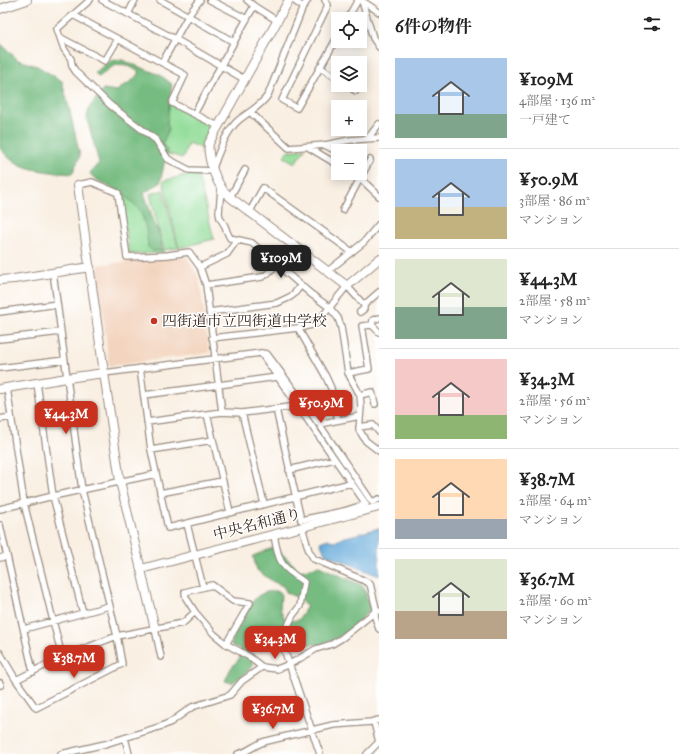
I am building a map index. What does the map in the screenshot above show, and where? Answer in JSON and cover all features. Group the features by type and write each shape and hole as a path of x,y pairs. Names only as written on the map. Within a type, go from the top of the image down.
{"street":[{"path":"0,9 27,0"},
{"path":"90,0 57,29 64,49 71,59 72,66 76,72 110,105 156,140 168,159 189,170 214,169"},
{"path":"102,0 175,39 244,79"},
{"path":"128,14 135,0"},
{"path":"159,0 234,42"},
{"path":"162,63 188,16 200,0"},
{"path":"210,0 247,19"},
{"path":"247,0 276,20"},
{"path":"289,0 276,20 218,126 209,146 209,152 221,188 230,197 249,213 347,286 364,305"},
{"path":"293,0 303,7"},
{"path":"214,169 228,134 239,119 250,112 268,95 303,7 308,0"},
{"path":"326,0 328,5 282,100 297,108 331,48"},
{"path":"360,0 379,12"},
{"path":"352,12 360,0"},
{"path":"360,0 373,38 379,47"},
{"path":"194,114 254,6"},
{"path":"73,15 185,75 172,103 218,126"},
{"path":"61,38 105,61 118,39"},
{"path":"320,67 331,75"},
{"path":"250,112 289,148 325,145 368,138 379,138"},
{"path":"368,138 379,124"},
{"path":"325,145 331,148"},
{"path":"308,146 331,160"},
{"path":"367,166 370,160"},
{"path":"230,197 245,170"},
{"path":"343,210 359,180"},
{"path":"362,180 379,196"},
{"path":"161,657 120,481 78,185 92,182 118,193 127,257 168,255 189,252 200,267 206,285 214,359 222,412"},
{"path":"221,188 219,213 226,232 230,238 252,243 329,308 340,322 348,373 360,395 360,427 362,436 379,451"},
{"path":"249,213 263,188 352,252"},
{"path":"328,271 364,242 379,224"},
{"path":"200,267 227,254 237,240"},
{"path":"212,338 312,325 317,322 347,286 379,259"},
{"path":"206,285 262,277 267,274 276,264"},
{"path":"0,280 90,267"},
{"path":"0,654 36,708 122,664 117,636 82,490 53,272"},
{"path":"209,312 277,303 290,298 301,285"},
{"path":"360,312 364,309 364,305 379,292"},
{"path":"0,312 57,304"},
{"path":"372,325 373,320 379,318"},
{"path":"348,373 369,369 362,326 372,325"},
{"path":"372,325 379,332"},
{"path":"298,328 325,374 331,388 338,420"},
{"path":"0,339 61,332"},
{"path":"262,353 277,377 366,504 344,511 301,520 276,409"},
{"path":"62,658 24,503 11,417 3,388 140,368 262,353 267,354 319,424 372,502 379,499"},
{"path":"0,368 65,360"},
{"path":"140,368 150,450 168,528 351,483"},
{"path":"144,395 277,377"},
{"path":"37,383 53,496 83,613"},
{"path":"360,395 372,392 375,404"},
{"path":"147,422 222,412 242,412 298,406"},
{"path":"242,412 264,504"},
{"path":"207,414 230,512"},
{"path":"319,424 360,416"},
{"path":"0,420 11,417"},
{"path":"360,427 373,425 379,432"},
{"path":"150,450 213,440"},
{"path":"289,470 334,459"},
{"path":"0,509 156,474"},
{"path":"160,493 222,481"},
{"name":"中央名和通り","path":"141,569 379,508"},
{"path":"187,524 203,588"},
{"path":"0,525 33,672"},
{"path":"302,527 309,551 314,559 370,584 378,611 375,617 379,629"},
{"path":"274,534 277,556 286,570 304,582 300,606 286,630 284,649 320,754"},
{"path":"0,558 7,556"},
{"path":"226,644 250,603 233,601 212,585 185,592 186,598 195,612 226,644 248,656 262,667 277,669 290,664 316,649 342,638 378,611"},
{"path":"24,629 109,606"},
{"path":"16,680 62,658 117,636 183,623 195,612"},
{"path":"61,754 105,744 162,726 171,722 192,707 230,695 242,681 262,667"},
{"path":"238,754 245,752 262,742 333,725 376,721 379,742 368,754"},
{"path":"125,738 129,754"}],"shaded area":[{"name":"四街道市立四街道中学校","path":"187,257 199,278 209,353 109,366 97,265"}],"green space":[{"path":"0,43 18,60 37,66 62,81 80,156 72,174 42,171 23,166 7,156 0,148"},
{"path":"110,60 122,60 160,75 172,84 167,123 169,129 162,144 167,150 160,183 144,193 161,241 162,250 153,251 148,247 145,224 138,209 133,203 96,179 90,173 99,163 87,118 89,108 103,89 117,91 132,81 139,72 127,66 118,65 109,69 99,77 95,73"},
{"path":"170,104 211,125 212,127 205,141 204,149 188,143 183,158 168,154 157,135"},
{"path":"305,149 295,163 284,157 287,151"},
{"path":"197,172 214,239 179,248 163,181"},
{"path":"120,189 148,212 158,230 159,245 164,253 129,253"},
{"path":"163,190 178,248 164,250 150,194"},
{"path":"275,547 300,571 319,566 361,585 364,588 370,610 348,632 324,645 306,644 298,630 294,628 283,634 255,634 247,644 253,665 245,674 232,683 225,681 231,668 239,659 241,649 231,645 247,611 258,596 272,591 277,591 281,594 280,609 286,621 299,620 307,606 298,598 287,593 283,586 272,581 257,570 253,556"}],"water":[{"path":"379,528 379,576 325,554 320,542 328,539 335,542 342,538"}],"place":[{"name":"四街道市立四街道中学校","path":"154,321"}]}
